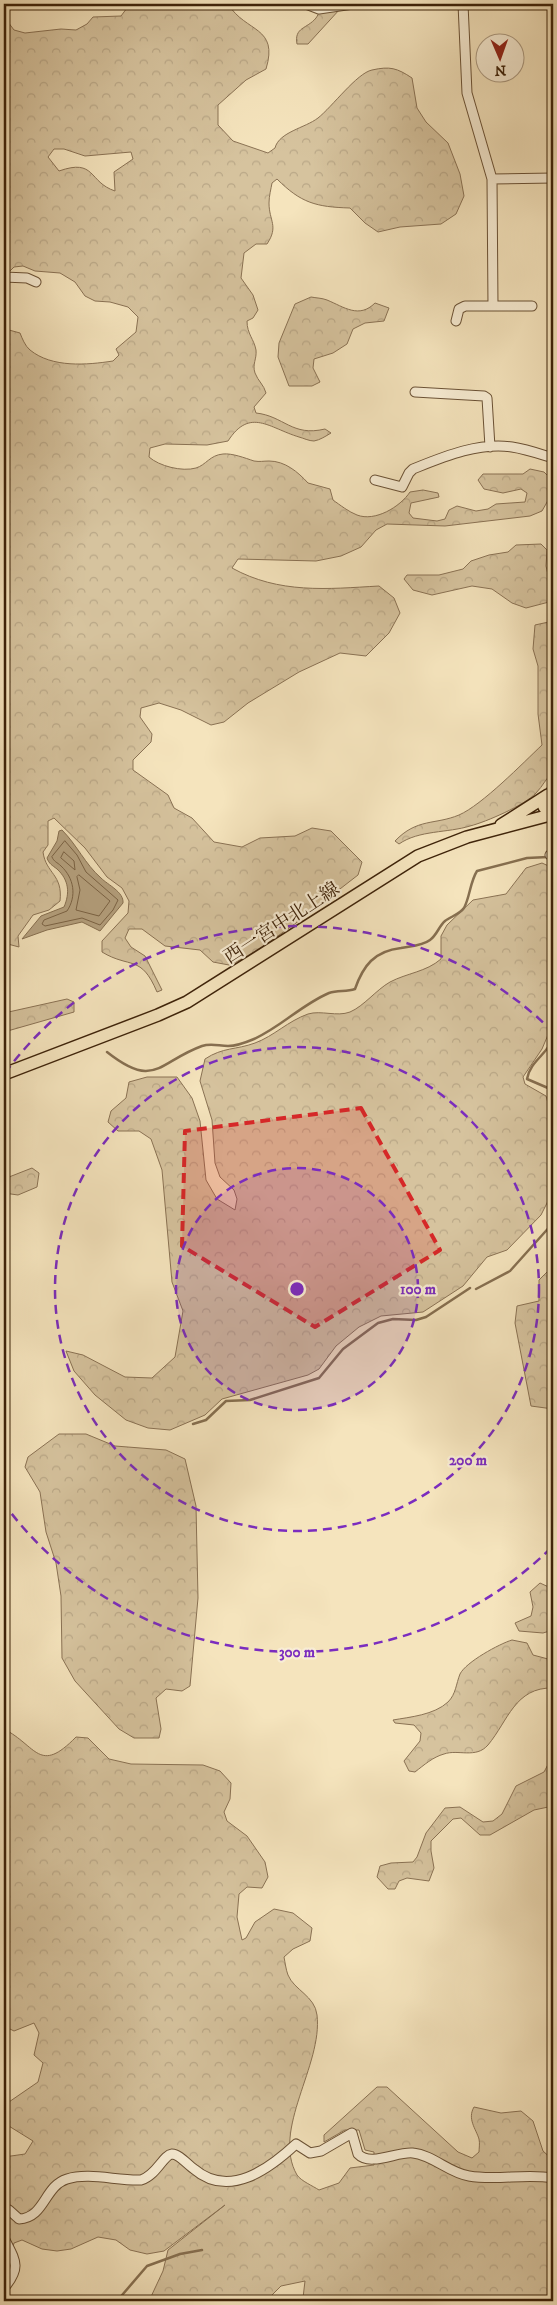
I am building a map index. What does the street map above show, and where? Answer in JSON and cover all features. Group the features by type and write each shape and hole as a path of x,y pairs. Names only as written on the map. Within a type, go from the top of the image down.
{"main road":[{"name":"西一宮中北上線","path":"551,793 544,807 552,814"},
{"path":"495,829 551,793"},
{"name":"西一宮中北上線","path":"4,1074 158,1016 188,1002 418,856 467,837 552,814"}],"street":[{"path":"306,4 319,9 353,4"},
{"path":"463,4 467,93 492,179 493,306"},
{"path":"492,179 553,178"},
{"path":"4,278 27,278 36,282"},
{"path":"456,321 459,309 465,306 532,306"},
{"path":"415,392 484,396 488,398 490,446"},
{"path":"375,480 402,487 408,473 413,469 462,451 490,446 513,447 553,458"},
{"path":"4,2210 10,2210 19,2219 35,2214 54,2185 77,2177 141,2180 150,2177 165,2157 170,2154 176,2154 197,2172 226,2182 235,2182 269,2166 296,2144 310,2153 320,2151 352,2133 358,2154 366,2159 413,2153 468,2176 487,2178 524,2175 553,2178"},
{"path":"4,2238 16,2266 14,2275 4,2288"}],"highlighted area":[{"path":"361,1108 440,1250 315,1327 182,1246 185,1131"}],"green space":[{"path":"130,4 228,4 243,20 259,31 268,45 269,55 266,69 246,80 218,105 218,125 233,141 268,153 287,134 318,118 366,72 384,68 402,72 412,78 417,108 426,122 448,143 460,174 464,196 456,214 441,224 400,227 378,232 365,223 350,208 318,205 294,194 277,179 272,183 269,203 273,228 271,238 267,244 256,244 244,253 241,278 253,295 258,310 253,318 247,321 247,326 256,350 255,373 266,393 254,407 256,413 274,418 296,428 314,431 325,429 331,433 312,441 269,425 252,422 236,431 228,441 207,445 165,444 150,448 149,457 178,469 196,468 215,456 223,454 254,461 275,461 295,471 308,483 330,489 333,500 351,512 364,517 386,512 406,498 410,492 423,490 438,493 439,497 411,503 409,513 413,518 437,521 445,519 449,510 457,506 476,511 488,509 496,504 525,502 527,493 521,489 503,493 484,489 478,480 483,474 523,474 530,469 544,472 552,480 551,495 542,511 530,516 445,526 387,524 376,530 361,547 341,556 316,561 238,559 232,568 267,582 285,586 341,588 379,586 394,598 400,613 389,633 366,656 340,653 299,672 248,703 224,722 211,725 181,710 159,703 141,708 140,717 152,734 151,742 133,760 133,770 168,795 174,808 192,818 214,842 242,847 260,838 295,836 312,828 331,831 362,862 358,875 251,955 229,965 213,962 200,950 165,946 142,929 129,929 125,938 131,947 145,956 162,990 157,992 146,972 140,967 102,952 102,941 128,913 129,901 122,888 107,877 85,848 54,818 48,821 48,845 43,852 47,865 57,879 60,901 49,910 33,915 18,936 19,947 4,943 4,288 8,297 9,317 7,326 9,330 20,333 28,348 49,360 70,364 92,364 113,361 119,355 116,349 136,332 138,317 128,307 110,302 95,301 85,296 75,282 60,273 35,271 23,266 14,267 7,274 4,273 4,6 8,22 14,30 25,33 61,29 76,30 87,24 93,17 121,16","holes":["54,149 64,149 85,156 131,152 133,159 114,172 115,191 106,187 86,169 80,167 59,171 48,157"]},
{"path":"322,4 340,4 340,9 308,44 297,44 297,34 316,18"},
{"path":"311,297 325,299 357,311 369,308 375,303 389,308 384,321 365,323 353,329 347,344 333,353 314,359 313,368 320,382 312,386 289,386 278,357 279,343 295,304"},
{"path":"541,544 547,550 546,566 553,596 549,602 526,608 512,603 492,589 472,586 432,595 413,590 404,579 407,575 439,575 463,569 471,561 489,555 508,552 516,545"},
{"path":"553,621 553,772 531,798 505,813 477,824 415,836 399,844 395,841 419,825 450,818 468,810 502,783 542,745 538,714 538,666 533,649 535,625"},
{"path":"542,863 553,868 551,896 553,1023 542,1049 523,1077 525,1084 546,1096 552,1117 549,1153 550,1186 548,1201 541,1215 507,1250 487,1257 463,1286 423,1312 381,1316 359,1327 336,1346 319,1369 308,1375 222,1399 205,1415 170,1430 148,1428 126,1420 95,1395 74,1371 66,1351 83,1355 125,1377 152,1378 175,1357 183,1311 172,1282 162,1170 151,1139 139,1131 118,1131 108,1122 111,1111 126,1098 129,1082 147,1077 177,1077 192,1098 200,1121 206,1180 217,1199 235,1210 237,1199 234,1190 220,1177 215,1163 212,1120 200,1081 205,1059 218,1052 262,1040 294,1020 308,1014 340,1014 350,1012 390,982 423,970 441,959 441,936 447,925 473,900 506,894 526,868"},
{"path":"67,999 74,1002 74,1012 4,1032 4,1013"},
{"path":"32,1168 39,1173 37,1187 18,1195 4,1193 4,1175 9,1177"},
{"path":"553,1266 553,1409 531,1406 515,1323 517,1306 539,1301 539,1280"},
{"path":"59,1434 86,1434 115,1446 166,1450 185,1459 196,1506 198,1598 190,1686 182,1691 166,1689 156,1698 161,1729 159,1738 134,1738 119,1729 75,1681 62,1658 61,1596 56,1563 46,1532 40,1492 25,1467 28,1457"},
{"path":"540,1583 553,1589 553,1630 543,1633 519,1631 515,1623 531,1616 533,1607 530,1592"},
{"path":"512,1640 527,1643 533,1655 548,1659 553,1658 553,1688 540,1689 521,1699 488,1745 478,1752 455,1752 440,1755 415,1772 409,1771 404,1761 420,1741 421,1733 414,1725 395,1723 393,1720 422,1715 436,1710 448,1702 453,1696 463,1669 483,1654"},
{"path":"4,1729 39,1754 46,1756 64,1748 76,1737 88,1738 109,1759 131,1764 203,1765 220,1771 231,1783 230,1799 224,1812 227,1821 247,1836 265,1862 268,1877 262,1888 247,1887 239,1894 237,1917 242,1940 246,1938 255,1922 274,1909 293,1913 312,1928 310,1941 293,1949 284,1957 287,1973 295,1985 309,1998 317,2015 317,2034 313,2055 293,2118 290,2138 291,2157 297,2175 319,2190 339,2183 350,2168 374,2165 374,2152 365,2150 359,2130 345,2130 324,2142 324,2135 377,2087 387,2087 458,2152 472,2158 479,2152 479,2139 471,2116 474,2107 501,2113 521,2111 533,2121 543,2151 553,2160 553,2301 299,2301 303,2298 305,2281 281,2286 266,2301 149,2301 163,2271 168,2250 225,2205 164,2251 147,2254 130,2250 116,2240 98,2237 71,2249 57,2251 42,2249 22,2240 14,2243 7,2269 4,2272 4,2157 25,2154 33,2141 4,2123 6,2104 38,2082 43,2063 34,2055 39,2033 34,2023 14,2031 4,2026"},
{"path":"553,1755 553,1806 534,1810 490,1835 480,1835 461,1818 453,1819 431,1841 434,1868 429,1881 407,1878 399,1881 395,1889 388,1889 377,1877 380,1866 391,1863 413,1862 417,1857 426,1833 445,1808 460,1807 483,1822 493,1821 502,1814 516,1786 544,1772"}],"water":[{"path":"62,830 95,873 121,895 123,903 100,931 82,922 47,930 22,939 41,916 64,907 66,902 68,892 66,882 61,873 47,858 57,841 59,831"}],"waterway":[{"path":"553,839 553,863"},
{"path":"107,1052 123,1063 136,1069 147,1071 165,1065 187,1052 205,1045 231,1046 254,1039 329,993 355,989 366,967 384,952 420,945 430,940 445,921 464,908 477,871 527,858 548,857"},
{"path":"553,1038 551,1044 535,1062 527,1079 548,1088 553,1099"},
{"path":"476,1289 510,1271 553,1223"},
{"path":"193,1424 206,1420 226,1401 250,1400 319,1378 343,1349 378,1323 393,1319 416,1320 426,1317 470,1288"},
{"path":"117,2301 147,2266 180,2254 202,2250"}]}
